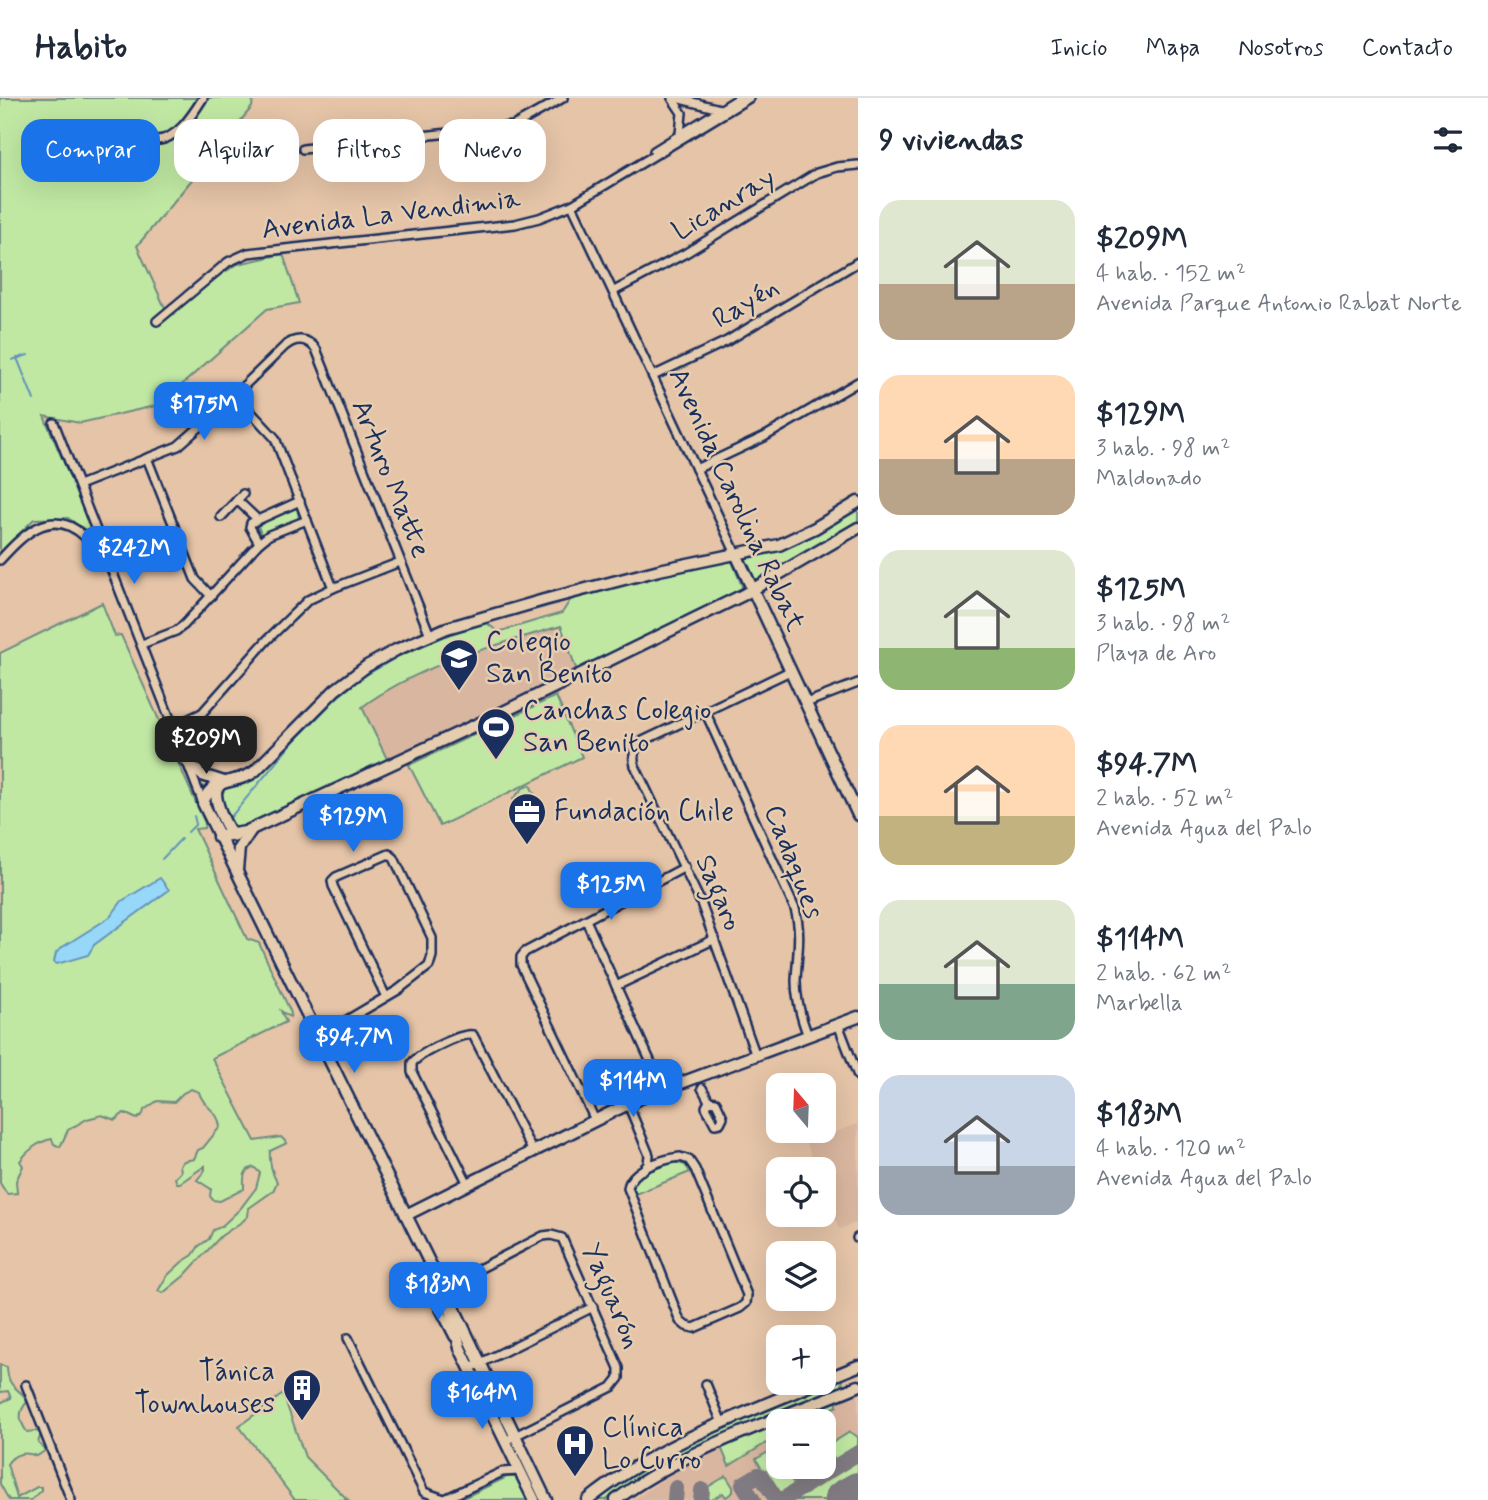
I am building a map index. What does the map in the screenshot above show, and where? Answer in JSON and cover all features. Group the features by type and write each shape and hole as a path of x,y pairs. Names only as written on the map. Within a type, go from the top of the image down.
{"street":[{"path":"160,140 169,137 193,114 203,98"},
{"path":"303,149 513,126 563,98"},
{"path":"674,98 724,110"},
{"path":"674,98 682,113 680,134"},
{"name":"Avenida La Vendimia","path":"157,321 228,262 248,253 515,224 539,218 572,205 739,98"},
{"name":"Avenida La Vendimia","path":"639,163 680,134 749,98"},
{"name":"Licanray","path":"614,291 695,247 817,173 858,165"},
{"name":"Avenida Carolina Rabat","path":"572,205 858,815"},
{"name":"Rayén","path":"653,376 727,341 858,262"},
{"name":"Arturo Matte","path":"235,395 289,342 299,339 309,342 316,349 430,635"},
{"path":"696,469 764,437 858,382"},
{"path":"79,485 182,443 235,395 273,434 333,588"},
{"path":"54,423 185,760 218,837 313,1041 406,1215 522,1449 538,1497"},
{"path":"147,458 195,579 211,596"},
{"path":"221,517 240,497 257,519"},
{"path":"259,543 250,527 251,523 300,501"},
{"path":"203,803 211,788 223,782 245,778 254,772 319,704 353,675 383,656 430,635 479,618 659,570 761,551 797,538 858,502"},
{"path":"142,644 180,629 259,543 307,520"},
{"path":"0,560 26,533 43,525 55,524 79,531 99,556 107,557"},
{"path":"218,837 235,836 497,715 753,590 858,528"},
{"path":"172,727 202,713 302,604 314,596 400,562"},
{"path":"705,712 790,671"},
{"path":"806,703 858,683"},
{"name":"Sagaro","path":"705,712 643,741 634,752 635,766 685,867 715,939 756,1056"},
{"name":"Cadaques","path":"705,712 795,909 800,938 797,1001 808,1036"},
{"path":"185,760 202,775 223,782"},
{"path":"223,782 217,791 217,799 229,830 235,836"},
{"path":"238,877 239,849 251,829"},
{"path":"313,1041 386,998 425,971 432,956 430,934 394,858 389,854 332,881 386,998"},
{"path":"595,1120 521,965 521,957 525,952 685,867"},
{"path":"586,920 663,1089"},
{"path":"616,986 715,939"},
{"path":"406,1215 628,1104 858,1017"},
{"path":"838,1024 858,1076"},
{"path":"468,1184 412,1072 412,1063 419,1057 462,1035 473,1035 533,1152"},
{"path":"699,1076 698,1086 709,1101"},
{"path":"628,1104 649,1156 648,1164 630,1180 628,1192 680,1321 694,1328 744,1305 747,1300 746,1290 692,1165 686,1158 681,1157 642,1170"},
{"path":"649,1156 657,1161 667,1161"},
{"name":"Yaguarón","path":"442,1288 543,1237 555,1236 565,1242 619,1368 619,1378 607,1390 515,1436"},
{"path":"442,1288 460,1348"},
{"path":"432,1294 519,1471 538,1497"},
{"path":"469,1368 593,1307"},
{"path":"348,1338 424,1492 443,1500 502,1472 519,1471"},
{"path":"836,1375 855,1367"},
{"path":"842,1392 855,1367"},
{"path":"706,1384 722,1423"},
{"path":"26,1385 71,1500"},
{"path":"615,1500 711,1447 858,1386"},
{"path":"588,1500 643,1461 789,1395"},
{"path":"505,1441 515,1436"},
{"path":"502,1472 512,1457 522,1449"},
{"path":"627,1500 651,1478"}],"shaded area":[{"name":"Colegio San Benito","path":"562,626 577,671 388,761 362,707 391,687 429,669 486,648"},
{"path":"858,1124 858,1222 839,1229 836,1221 836,1157 812,1157 806,1143 836,1143 836,1132"},
{"path":"858,1391 858,1500 633,1500 692,1460 766,1429 766,1479 836,1479 836,1409 814,1409"}],"green space":[{"path":"0,98 253,98 252,107 242,119 174,119 174,182 190,182 137,246 165,308 238,264 283,254 299,303 267,309 159,405 80,423 44,416 96,538 68,518 34,519 0,553"},
{"path":"858,505 858,524 758,583 754,582 744,561 747,557 770,551"},
{"path":"293,507 297,508 298,520 262,536 257,524"},
{"path":"732,561 743,589 577,671 561,626 458,658 408,679 362,707 388,761 231,833 221,833 208,806 214,795 225,787 241,783 319,708 352,681 383,661 425,641 483,620 498,632 562,613 573,596 676,571"},
{"path":"102,603 115,636 121,635 205,823 204,828 195,829 247,939 259,943 291,1013 290,1017 281,1011 286,1022 212,1058 255,1141 281,1137 287,1143 270,1151 271,1167 277,1182 273,1191 249,1208 248,1216 243,1221 221,1236 184,1276 163,1293 158,1291 167,1276 209,1239 213,1230 221,1227 240,1209 256,1188 260,1173 254,1167 247,1170 244,1175 244,1189 220,1201 213,1200 210,1196 211,1189 197,1180 205,1166 177,1183 175,1178 181,1172 180,1165 184,1161 194,1159 198,1150 203,1148 220,1127 217,1117 199,1092 191,1089 174,1102 157,1101 137,1119 124,1113 115,1120 102,1115 87,1119 68,1130 60,1147 54,1144 52,1139 47,1140 26,1154 20,1161 23,1166 16,1181 17,1193 7,1194 0,1183 0,653"},
{"name":"Canchas Colegio San Benito","path":"556,696 582,757 440,826 409,765"},
{"path":"530,785 537,800 518,809 513,799 523,788"},
{"path":"675,1162 685,1165 690,1172 633,1195 633,1188 640,1176"},
{"path":"0,1365 7,1367 12,1385 27,1402 21,1413 24,1428 27,1432 41,1433 38,1443 46,1450 37,1456 25,1453 17,1455 7,1464 17,1498 41,1487 41,1491 31,1500 9,1500 0,1484 0,1403 11,1398 8,1391 0,1392"},
{"path":"846,1374 836,1390 836,1378"},
{"path":"283,1394 305,1457 348,1500 295,1500 239,1426"},
{"path":"797,1395 824,1395 790,1409 766,1409 766,1419 686,1452 639,1476 606,1500 595,1500 672,1448"},
{"path":"837,1399 837,1406 831,1409 813,1409"},
{"path":"766,1428 766,1443 729,1466 721,1447"},
{"path":"850,1432 858,1437 858,1452 836,1463 836,1441"},
{"path":"766,1453 766,1476 756,1459"},
{"path":"858,1457 858,1481 830,1500 786,1500 821,1479 836,1479 836,1470"},
{"path":"726,1476 733,1492 726,1497 723,1493 711,1500 703,1500 708,1487"},
{"path":"507,1477 518,1477 529,1500 459,1500"},
{"path":"768,1479 814,1479 780,1500"}],"water":[{"path":"160,878 169,890 94,945 88,955 57,964 54,962 56,953 61,948 110,917 122,901"}],"waterway":[{"path":"12,360 28,355"},
{"path":"17,358 34,400"},
{"path":"534,610 555,604"},
{"path":"496,620 519,614"},
{"path":"333,701 361,678 416,646"},
{"path":"229,819 294,741 330,705"},
{"path":"188,832 196,824 194,816"},
{"path":"162,859 181,839"}],"taxiway":[{"path":"782,1500 858,1453"},
{"path":"753,1500 743,1484 758,1475 777,1500"},
{"path":"799,1479 804,1487"},
{"path":"675,1500 676,1488"},
{"path":"701,1500 702,1490"},
{"path":"844,1500 858,1490"}],"runway":[{"path":"844,1500 858,1492"}],"place":[{"name":"Colegio San Benito","path":"459,692"},
{"name":"Canchas Colegio San Benito","path":"496,761"},
{"name":"Fundación Chile","path":"527,846"},
{"name":"Tánica Townhouses","path":"302,1422"},
{"name":"Clínica Lo Curro","path":"575,1478"}]}
